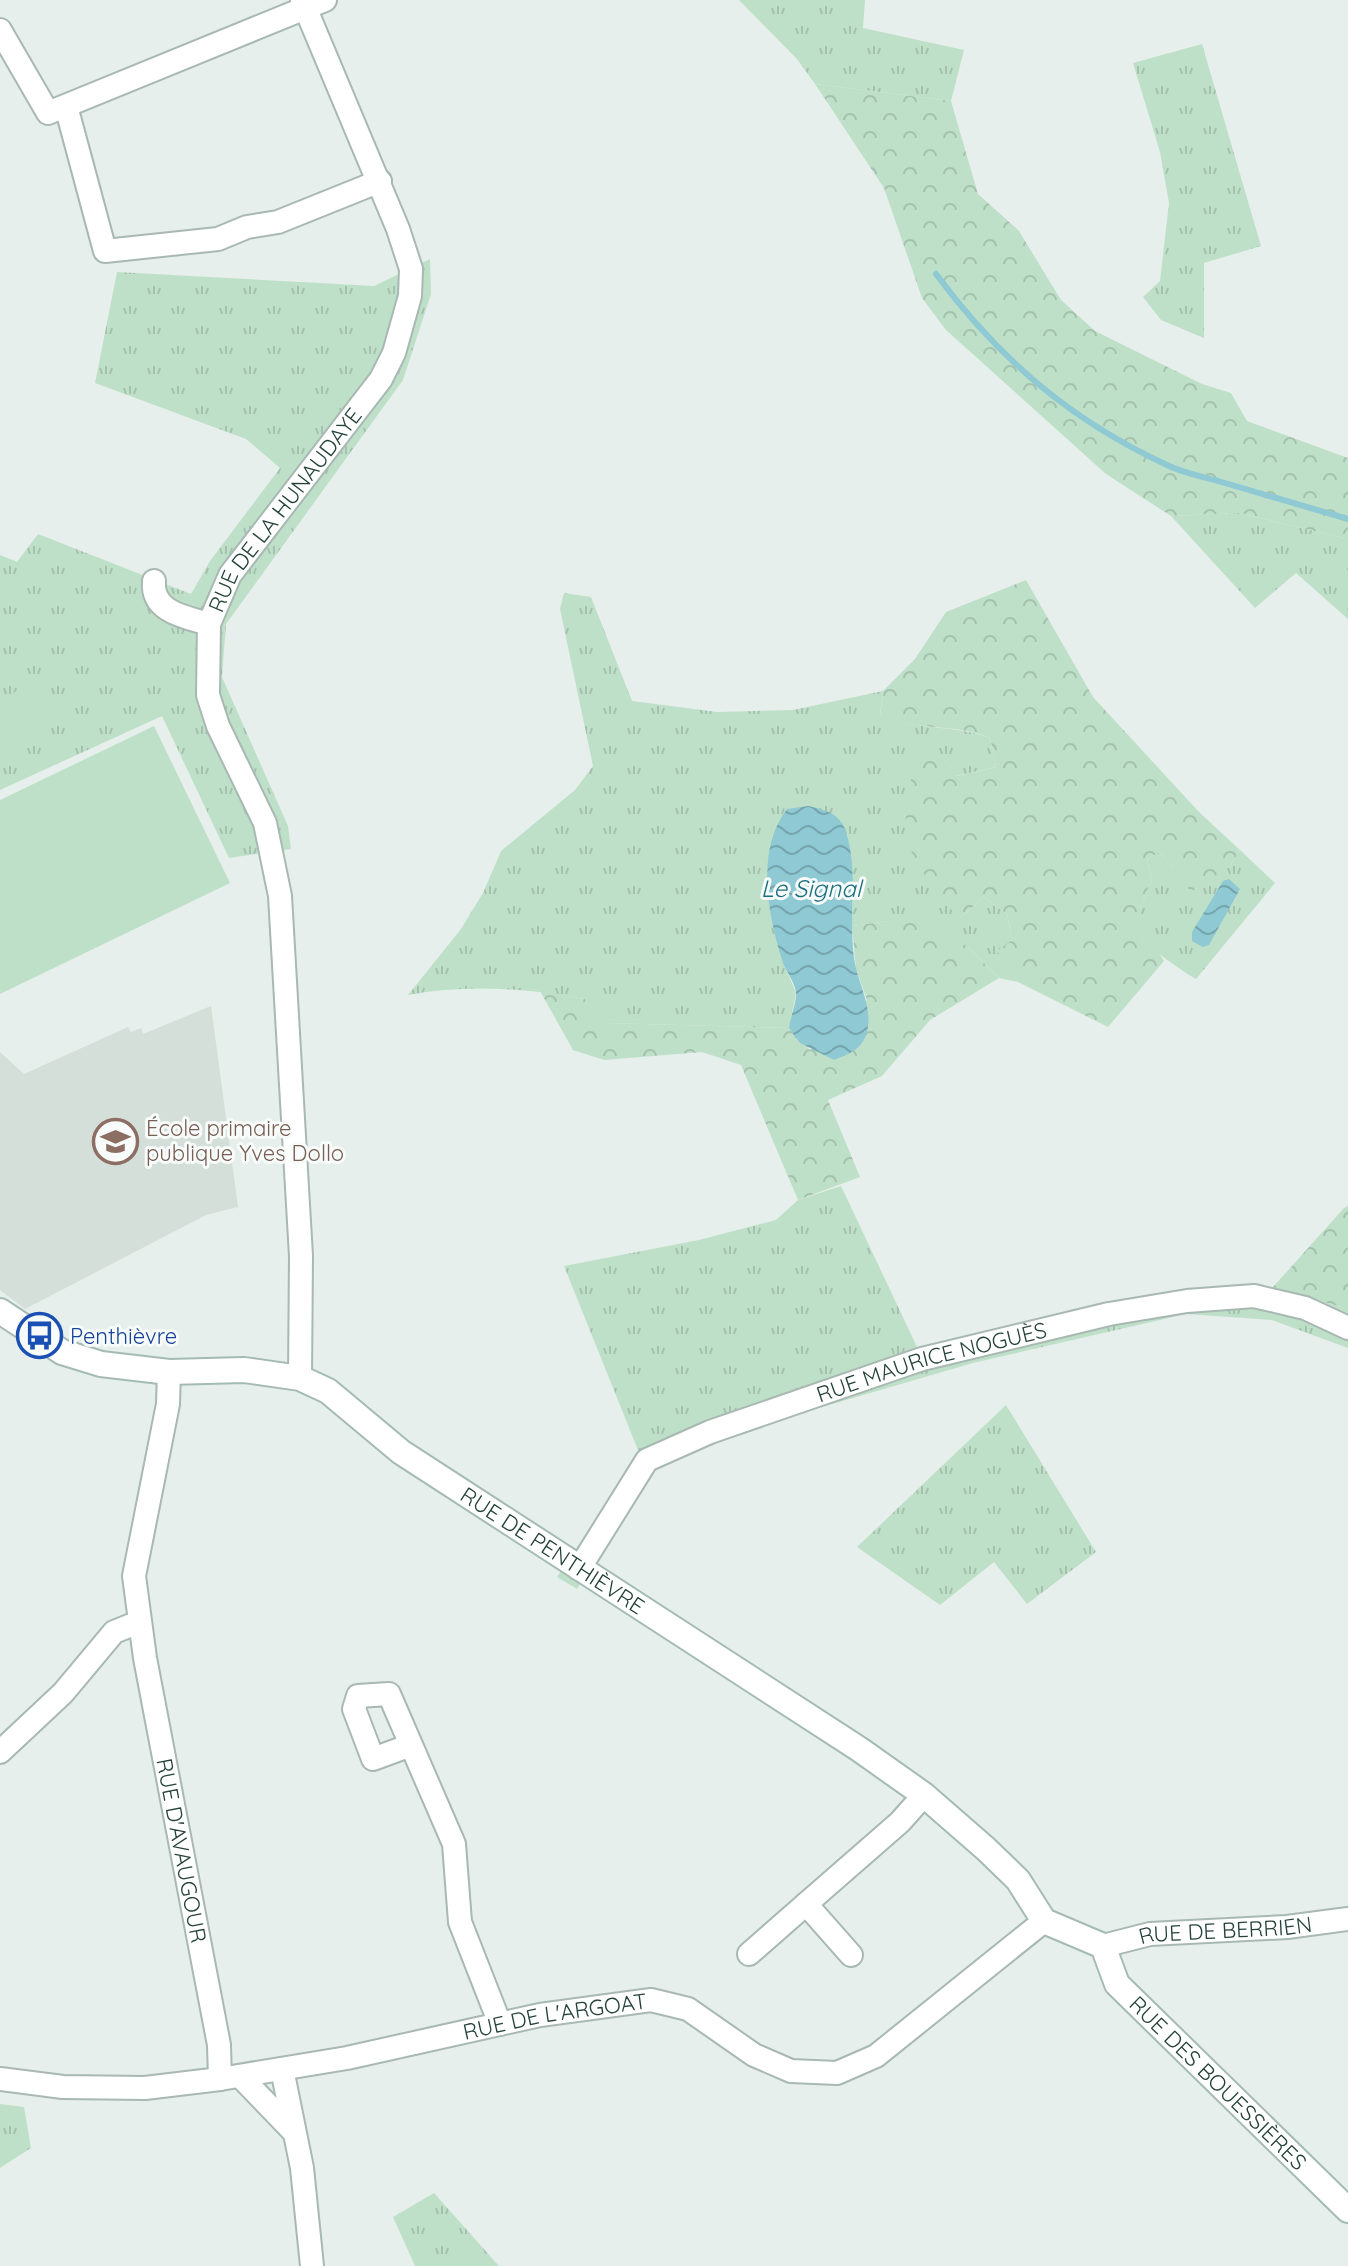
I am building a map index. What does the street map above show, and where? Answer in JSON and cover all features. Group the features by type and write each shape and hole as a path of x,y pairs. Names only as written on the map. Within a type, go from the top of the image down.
{"street":[{"path":"0,30 48,113 311,3"},
{"name":"RUE DE LA HUNAUDAYE","path":"300,1378 301,1256 280,896 265,823 218,726 208,695 209,624 230,575 381,379 394,353 410,296 411,269 311,3"},
{"path":"66,106 105,251 218,239 247,227 278,222 380,181"},
{"path":"154,581 153,593 163,608 209,624"},
{"name":"RUE MAURICE NOGUÈS","path":"579,1569 647,1460 710,1432 922,1359 1109,1314 1187,1301 1254,1296 1305,1308 1348,1328"},
{"name":"RUE DE PENTHIÈVRE","path":"0,1311 62,1352 101,1364 169,1372 244,1370 300,1378 328,1391 401,1452 859,1749 924,1795 1018,1880 1044,1921"},
{"name":"RUE D'AVAUGOUR","path":"169,1372 168,1404 134,1576 139,1622 219,2045 230,2078"},
{"path":"0,1752 63,1693 114,1632 139,1622"},
{"path":"411,1745 454,1844 460,1922 500,2024"},
{"path":"749,1954 900,1822 924,1795"},
{"path":"806,1904 851,1955"},
{"name":"RUE DE BERRIEN","path":"1103,1946 1150,1934 1287,1927 1348,1919"},
{"path":"1044,1921 1103,1946"},
{"name":"RUE DE L'ARGOAT","path":"0,2079 63,2087 145,2088 230,2078 500,2024 614,2003 651,2000 688,2009 754,2055 791,2071 837,2073 876,2056 1044,1921"},
{"name":"RUE DES BOUESSIÈRES","path":"1103,1946 1117,1984 1348,2210"},
{"path":"282,2069 302,2168 312,2266"},
{"path":"230,2078 293,2132"}],"shaded area":[{"name":"École primaire publique Yves Dollo","path":"211,1006 238,1207 206,1215 25,1309 0,1290 0,1052 24,1074 128,1027 131,1032 141,1028 143,1034"}],"green space":[{"path":"739,0 865,0 863,28 964,50 951,101 815,84 797,59"},
{"path":"1202,44 1261,246 1204,263 1204,338 1161,320 1143,297 1160,281 1169,203 1160,152 1133,63"},
{"path":"815,84 951,101 978,194 1019,231 1061,300 1095,331 1202,384 1231,393 1247,421 1348,458 1348,539 1239,513 1171,516 1106,474 946,330 922,298 884,188"},
{"path":"430,259 431,294 403,380 226,624 222,677 288,826 291,849 229,858 162,716 0,790 0,555 17,562 38,534 191,594 210,561 280,468 246,439 95,383 117,272 374,286"},
{"path":"1239,513 1348,539 1348,619 1296,573 1255,608 1171,516"},
{"path":"1026,580 1093,697 1199,812 1240,850 1230,866 1191,892 1160,852 1147,859 1152,879 1140,908 1140,940 1159,953 1164,961 1108,1027 1018,982 997,951 1012,940 1007,914 984,897 960,918 929,882 910,848 906,818 917,751 945,760 957,776 996,767 990,738 963,730 907,724 880,716 883,691 915,659 946,612"},
{"path":"564,593 591,597 632,701 717,712 793,710 883,691 880,715 990,738 996,767 956,776 945,760 960,918 984,897 1007,914 1012,940 998,951 1018,982 999,978 968,947 887,921 852,926 853,887 784,964 796,993 789,1028 604,1023 585,999 519,990 452,989 408,995 461,929 483,893 501,851 575,790 593,766 560,609"},
{"path":"30,682 51,715 0,749 0,702"},
{"path":"154,726 230,883 0,994 0,800"},
{"path":"1240,850 1275,883 1196,979 1140,940 1140,908 1152,879 1147,859 1160,852 1191,891 1230,866"},
{"path":"887,921 934,923 968,947 999,978 930,1020 882,1076 828,1100 860,1177 798,1200 741,1065 702,1052 604,1060 573,1050 540,991 585,999 605,1023 789,1028 810,1050 867,1000 856,969 852,926"},
{"path":"841,1186 918,1349 1106,1302 1190,1289 1273,1287 1348,1309 1348,1348 1272,1320 1186,1314 973,1363 726,1435 653,1471 577,1589 557,1577 640,1455 564,1266 699,1240 776,1220 798,1200"},
{"path":"1348,1206 1348,1309 1273,1287 1344,1208"},
{"path":"1006,1405 1096,1552 1027,1604 994,1562 940,1605 857,1547"},
{"path":"0,2104 24,2107 31,2148 0,2168"},
{"path":"434,2193 499,2266 415,2266 393,2217"}],"water":[{"name":"Le Signal","path":"808,806 824,810 837,818 844,827 849,843 853,878 853,952 869,1018 866,1035 860,1045 834,1060 800,1043 789,1028 796,992 783,963 769,905 768,864 777,826 787,809"},
{"path":"1229,879 1240,889 1209,945 1203,947 1192,941 1192,932 1223,881"}],"waterway":[{"path":"936,274 1011,360 1099,428 1181,471 1348,519"}],"place":[{"name":"École primaire publique Yves Dollo","path":"115,1141"},
{"name":"Penthièvre","path":"39,1336"}]}
